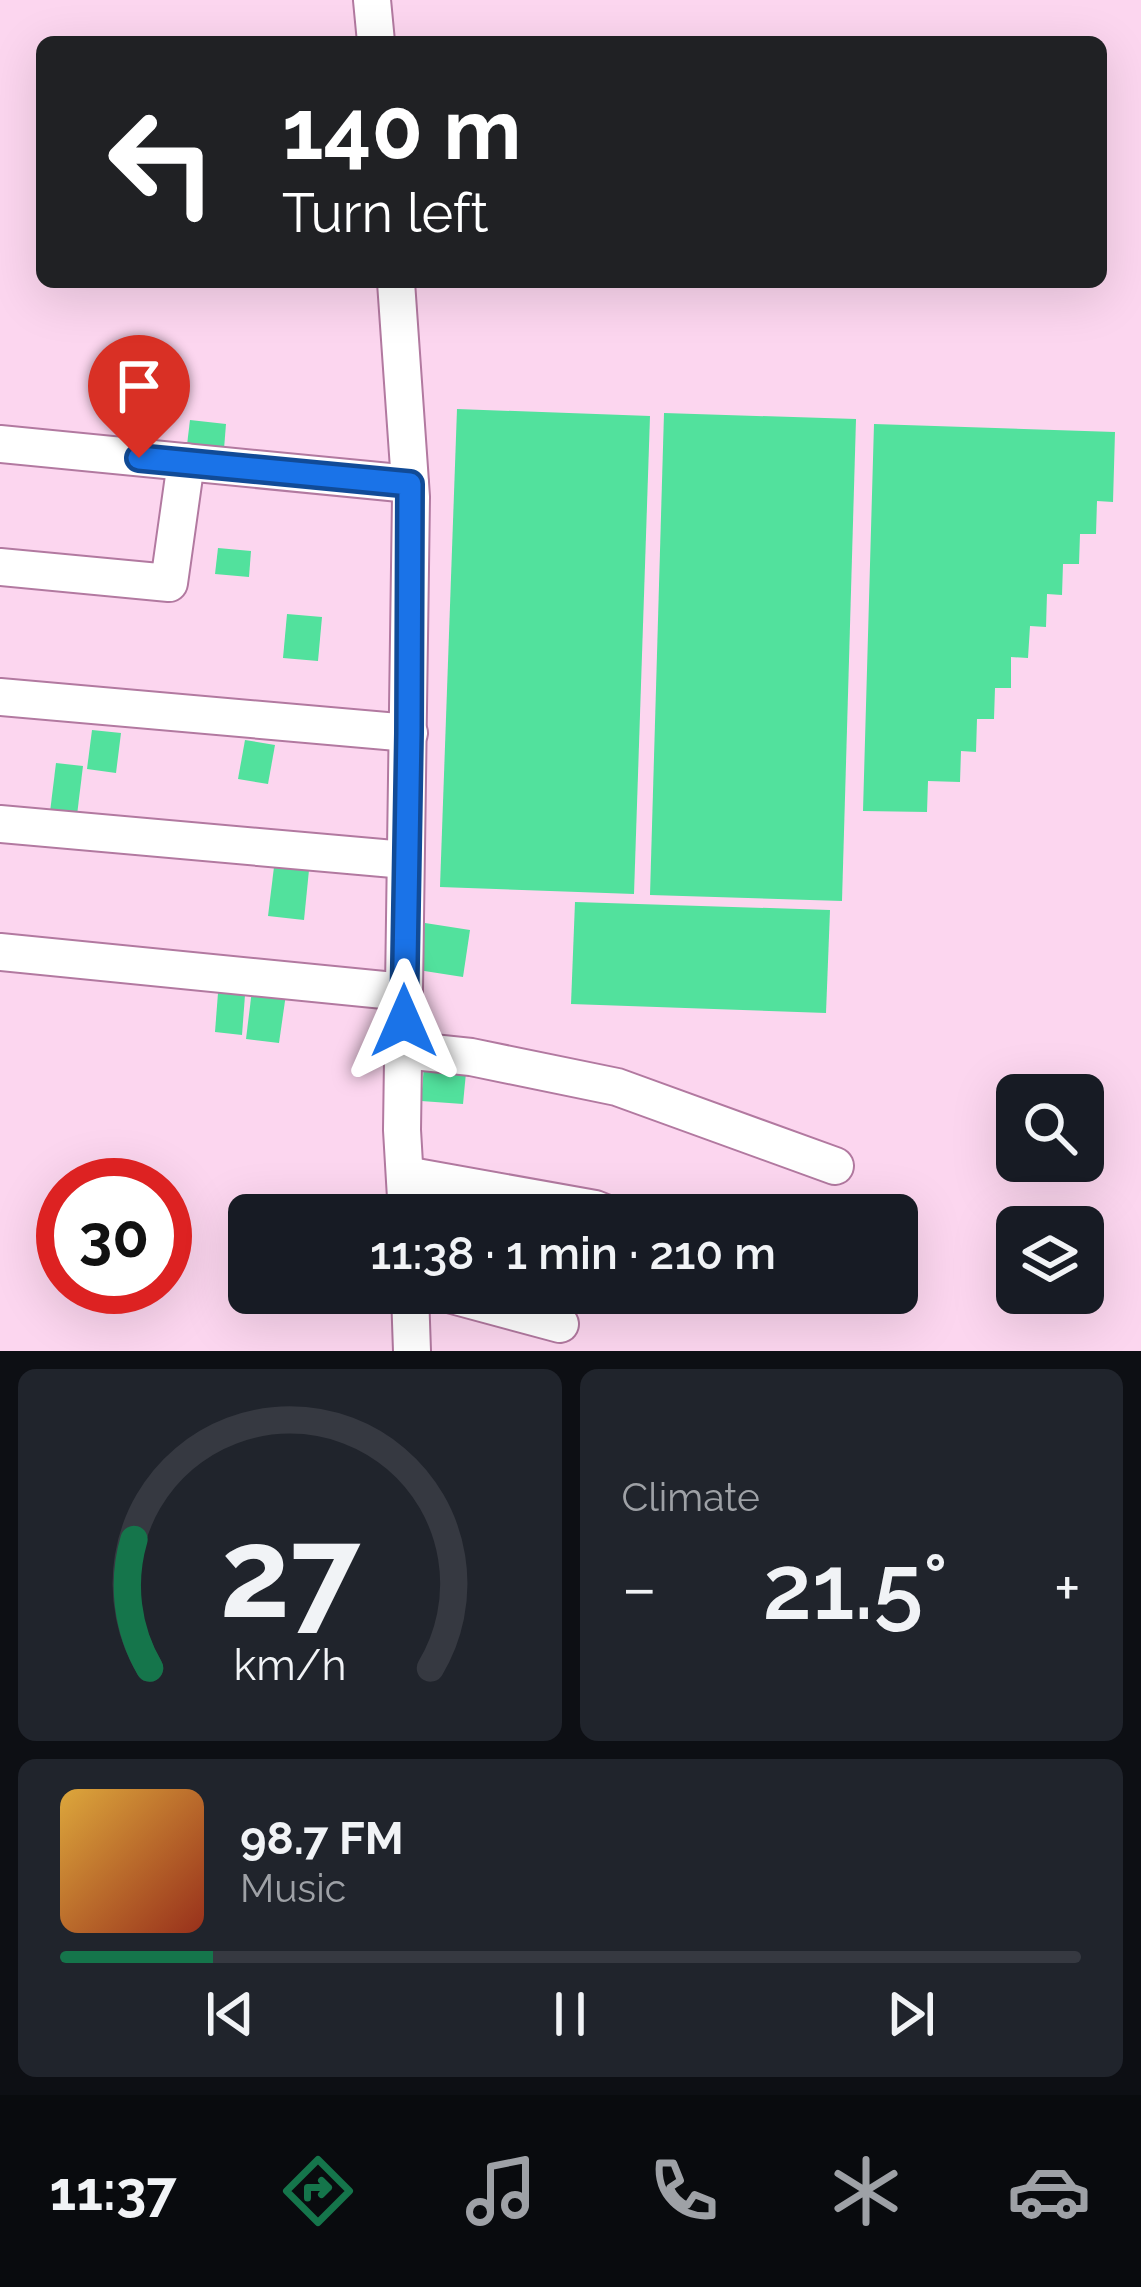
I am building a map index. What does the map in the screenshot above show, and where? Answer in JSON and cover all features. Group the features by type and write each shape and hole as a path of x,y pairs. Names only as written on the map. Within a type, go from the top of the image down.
{"street":[{"path":"372,0 375,36"},
{"path":"396,288 410,484 406,1194"},
{"path":"0,444 410,484"},
{"path":"0,567 169,583 186,462"},
{"path":"0,697 409,733"},
{"path":"0,824 405,860"},
{"path":"0,952 404,992"},
{"path":"404,1049 471,1057 617,1087 835,1166"},
{"path":"405,1174 514,1194"},
{"path":"411,1314 412,1351"},
{"path":"523,1314 560,1324"}],"building":[{"path":"457,409 650,416 634,894 440,887"},
{"path":"664,413 856,419 842,901 650,895"},
{"path":"190,420 226,424 224,449 187,445"},
{"path":"874,424 1115,432 1113,502 1097,501 1096,534 1080,534 1079,564 1063,564 1062,595 1047,594 1046,627 1030,626 1028,658 1011,657 1011,688 995,688 994,719 977,719 976,752 961,751 960,782 928,781 927,812 863,811"},
{"path":"218,548 251,551 249,577 215,574"},
{"path":"287,614 322,617 318,661 283,658"},
{"path":"92,730 121,733 116,773 87,769"},
{"path":"245,740 275,745 268,784 238,779"},
{"path":"56,763 83,766 77,815 50,812"},
{"path":"274,867 309,870 304,920 268,916"},
{"path":"575,902 830,910 826,1013 571,1004"},
{"path":"425,923 470,930 463,977 418,970"},
{"path":"252,990 286,994 279,1043 246,1039"},
{"path":"218,993 245,995 242,1035 215,1032"},
{"path":"467,1062 463,1104 421,1101 424,1066"},
{"path":"431,1182 472,1188 471,1194 429,1194"}],"route":[{"path":"139,458 410,484 404,1021"}]}
